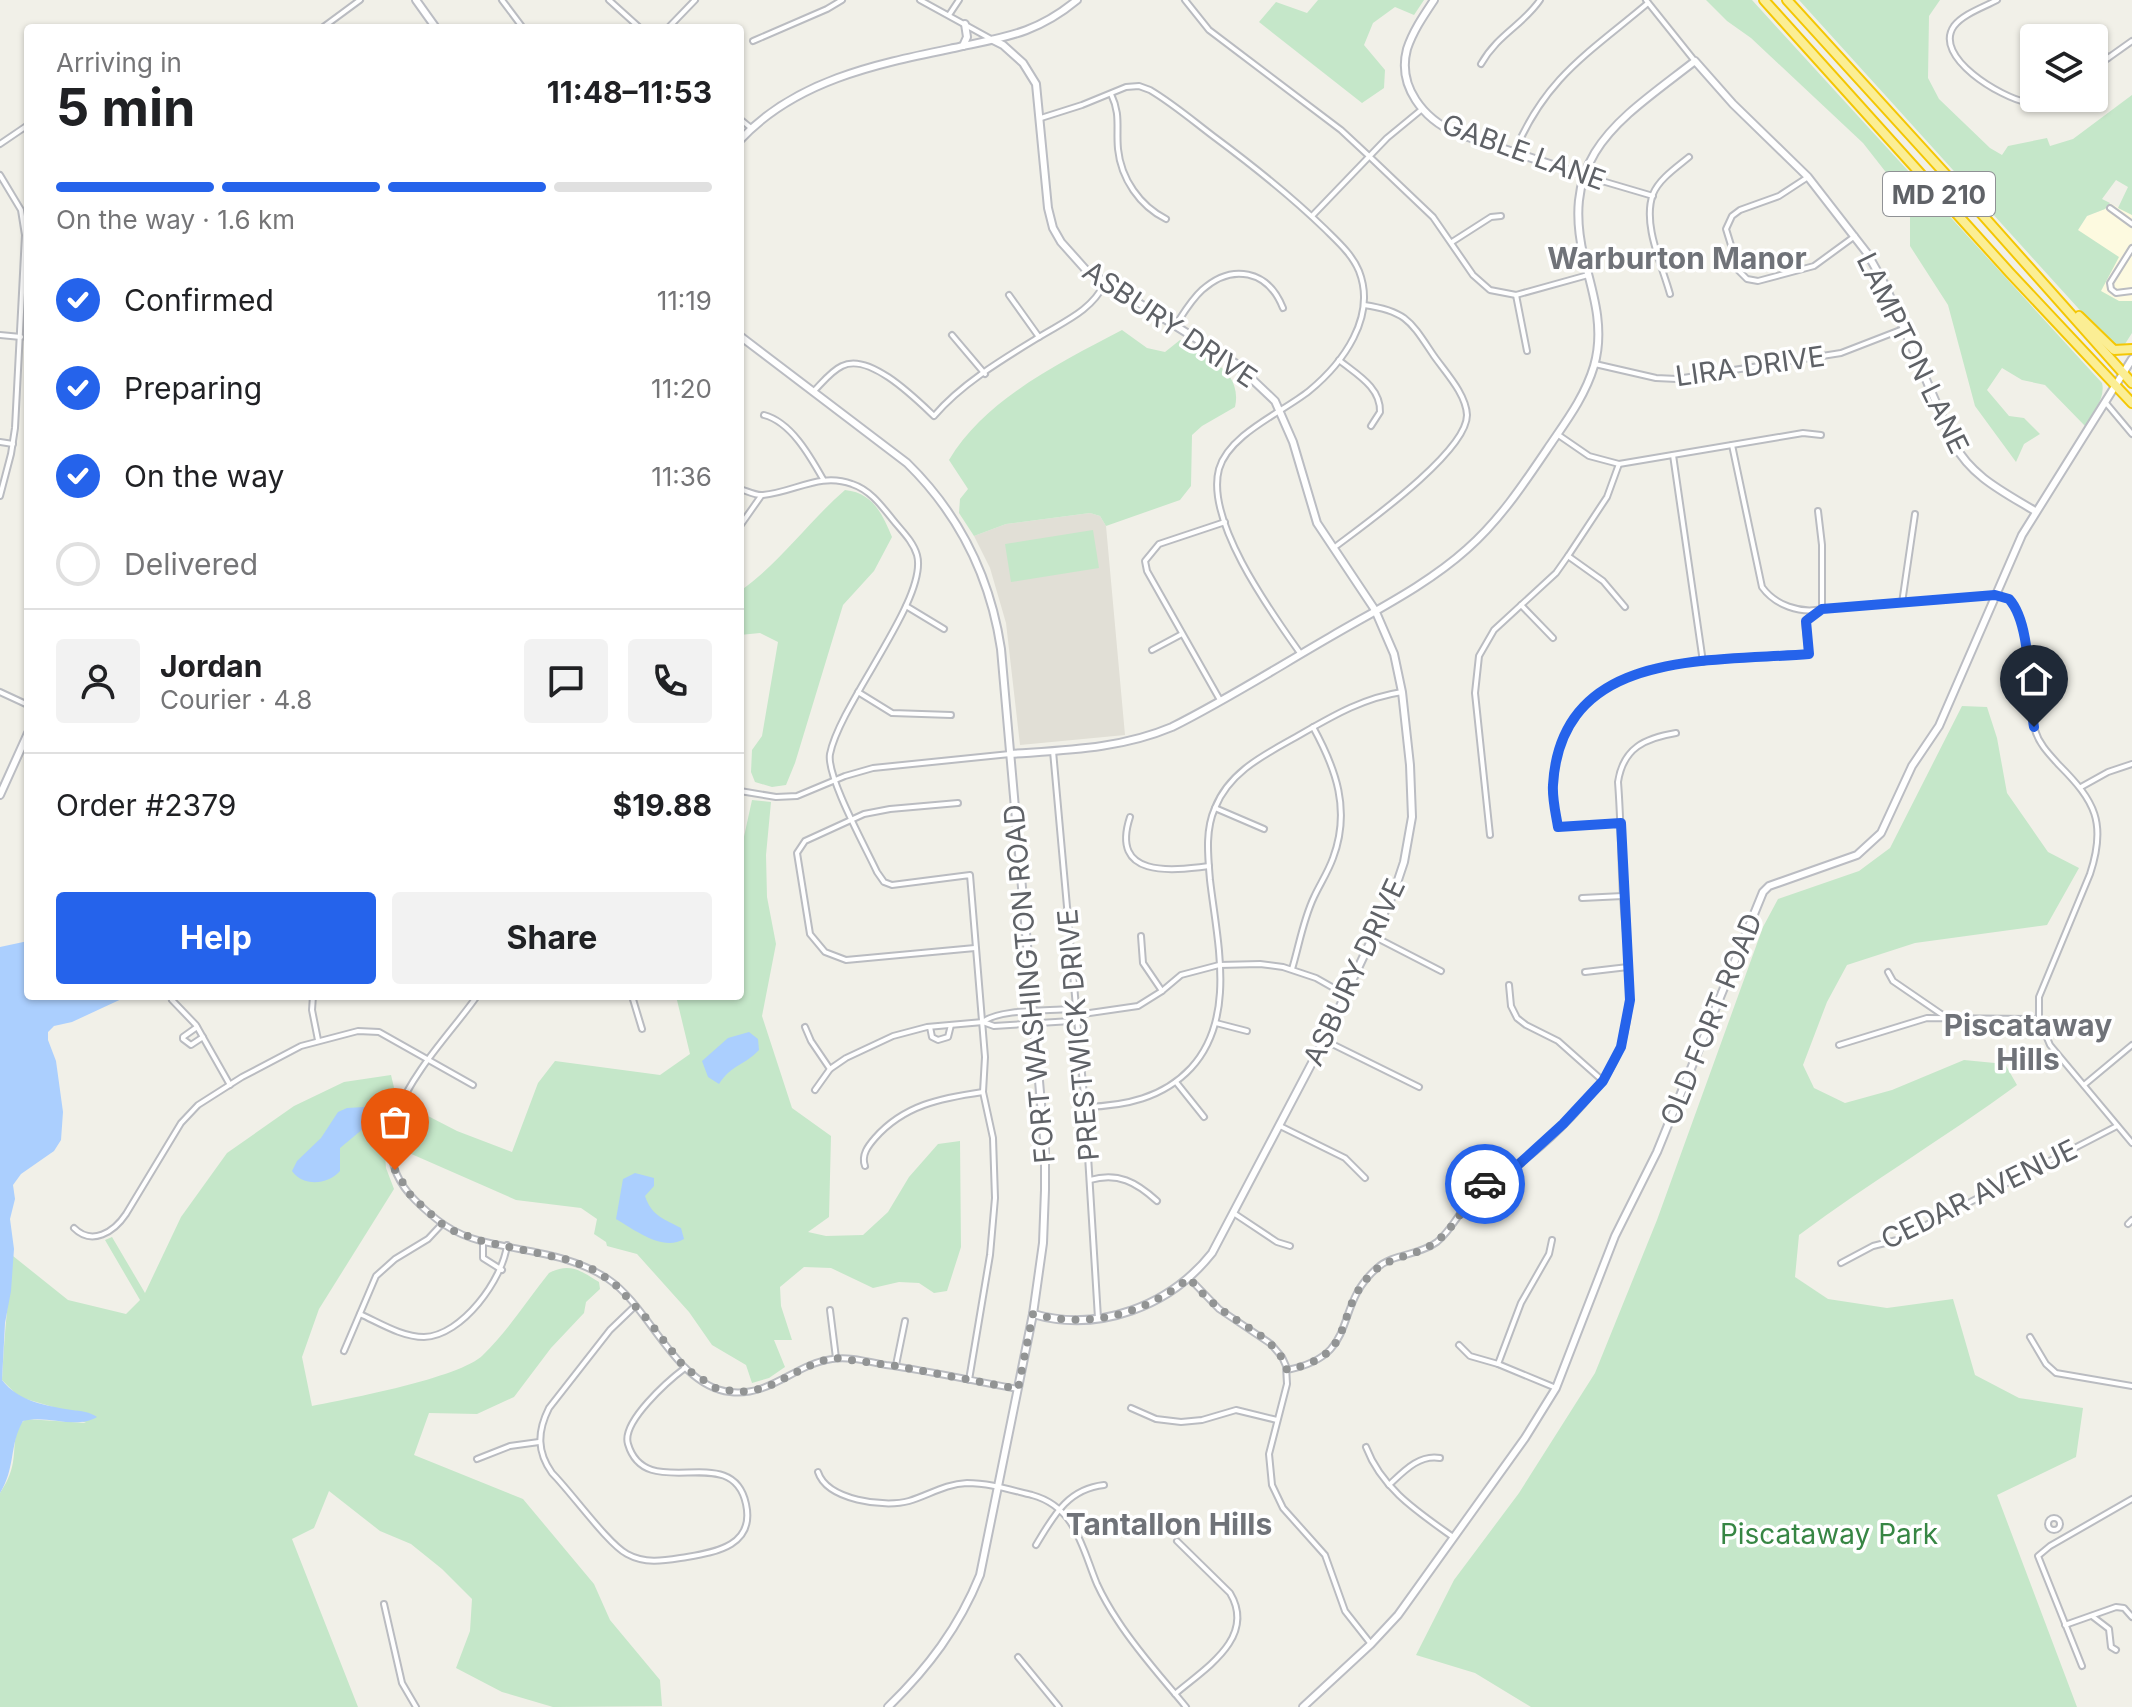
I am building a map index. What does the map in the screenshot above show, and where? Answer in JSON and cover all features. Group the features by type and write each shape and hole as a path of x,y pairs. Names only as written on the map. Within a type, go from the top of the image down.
{"highway":[{"name":"MD 210","path":"1764,0 2010,273 2132,403"},
{"name":"MD 210","path":"1787,0 2132,383"},
{"path":"2039,278 2114,350 2132,349"}],"street":[{"path":"327,24 360,0"},
{"path":"416,0 433,24"},
{"path":"502,0 520,24"},
{"path":"609,0 636,24"},
{"path":"672,24 695,0"},
{"path":"753,41 842,0"},
{"name":"ASBURY DRIVE","path":"920,0 1003,45 1036,84 1045,191 1053,228 1075,260 1105,283 1244,371 1268,392 1280,411 1293,442 1317,523 1375,610 1394,654 1402,692 1412,791 1411,827 1394,892 1375,937 1235,1214 1212,1253 1189,1278 1152,1303 1122,1314 1064,1320 1033,1314"},
{"path":"949,15 959,0"},
{"path":"744,136 777,106 818,85 880,65 1026,32 1041,26 1077,0"},
{"path":"1185,0 1209,30 1341,130 1433,217 1483,285 1497,292 1516,295 1588,275"},
{"name":"GABLE LANE","path":"1434,0 1413,34 1406,55 1408,82 1421,110 1443,127 1653,196"},
{"path":"1481,64 1499,37 1540,0"},
{"path":"1997,0 1956,24 1950,43 1960,64 2011,97 2020,99"},
{"path":"1515,151 1532,115 1559,79 1647,2"},
{"name":"LAMPTON LANE","path":"1647,2 1733,104 1808,177 1855,236 1879,274 1965,463 1986,481 2035,511"},
{"path":"963,46 967,37 965,24"},
{"path":"2108,58 2132,41"},
{"path":"744,792 776,797 797,796 873,768 1104,747 1140,739 1192,717 1433,576 1470,547 1516,494 1582,396 1595,364 1599,321 1579,239 1577,216 1583,175 1610,129 1695,61"},
{"path":"1038,118 1139,86 1159,95 1312,216 1355,263 1364,305 1357,331 1339,360 1317,384 1234,445 1223,461 1218,484 1225,522 1261,597 1300,654"},
{"path":"1111,94 1119,116 1118,150 1124,174 1143,202 1166,219"},
{"path":"1312,216 1387,138 1421,110"},
{"path":"744,122 751,128"},
{"path":"0,144 24,128"},
{"path":"1670,294 1652,231 1653,196 1663,180 1689,157"},
{"path":"0,175 17,201 24,222"},
{"path":"1808,177 1779,196 1734,214 1726,229 1739,271 1747,279 1758,281 1814,266 1855,236"},
{"path":"2110,208 2132,224"},
{"path":"1452,242 1491,217 1501,216"},
{"path":"2132,248 2110,283 2116,293 2132,291"},
{"path":"0,496 13,444 24,253"},
{"path":"1175,326 1204,288 1216,280 1232,276 1261,278 1273,288 1283,308"},
{"path":"813,392 839,367 860,363 873,368 934,416 958,393 985,374 1081,313 1098,297 1105,283"},
{"path":"1009,295 1039,337"},
{"path":"1516,295 1527,351"},
{"path":"1333,549 1409,490 1459,435 1466,420 1461,396 1411,323 1396,311 1364,305"},
{"name":"LIRA DRIVE","path":"1595,364 1656,378 1677,379 1841,353 1903,329"},
{"path":"0,335 21,337"},
{"path":"952,335 985,374"},
{"name":"FORT WASHINGTON ROAD","path":"744,339 907,463 934,492 970,547 989,589 997,621 1045,1149 1043,1243 1033,1314 984,1561 968,1604 929,1664 888,1707"},
{"name":"OLD FORT ROAD","path":"1303,1707 1371,1644 1403,1608 1525,1438 1556,1388 1615,1236 1657,1152 1763,892 1769,886 1857,855 1881,833 1908,775 1939,726 2011,556 2035,511 2132,359"},
{"path":"1339,360 1376,394 1380,412 1371,426"},
{"path":"2106,403 2132,434"},
{"path":"764,415 779,421 791,432 823,479"},
{"path":"1557,434 1589,456 1619,464 1803,433 1821,435"},
{"path":"0,442 13,444"},
{"path":"1732,445 1762,587 1770,597 1804,612 1995,595 2009,599 2018,615 2028,659 2032,715 2038,738 2047,752 2081,787 2098,821 2098,845 2090,874 2039,997 2039,1019 2050,1045 2132,1143"},
{"path":"1673,455 1703,662"},
{"path":"1490,835 1475,693 1476,667 1488,638 1556,573 1568,556 1607,497 1619,464"},
{"path":"744,490 761,496 823,479 843,481 867,491 907,536 918,559 915,582 906,606 858,692 831,752 831,773 879,876 886,883 970,875 986,1069 983,1092 993,1138 994,1213 969,1380"},
{"path":"744,520 761,496"},
{"path":"1818,511 1822,545 1822,609"},
{"path":"1902,604 1915,514"},
{"path":"1220,700 1147,571 1145,561 1159,544 1225,522"},
{"path":"1568,556 1603,581 1625,607"},
{"path":"1521,605 1553,638"},
{"path":"906,606 944,629"},
{"path":"1621,823 1558,827 1553,786 1561,744 1579,710 1611,684 1651,668 1809,654 1806,621 1822,609"},
{"path":"1152,650 1183,633"},
{"path":"0,692 24,703"},
{"path":"858,692 892,713 951,715"},
{"path":"1085,1107 1155,1095 1176,1082 1202,1056 1213,1034 1219,1005 1219,965 1208,839 1215,808 1226,789 1246,767 1313,727 1365,700 1402,692"},
{"path":"1292,969 1309,910 1333,858 1342,815 1334,768 1313,727"},
{"path":"1287,1370 1317,1362 1331,1351 1360,1287 1373,1271 1386,1261 1425,1250 1436,1242 1477,1192 1535,1151 1603,1081 1616,1060 1625,1037 1629,1014 1618,782 1626,757 1646,739 1676,733"},
{"path":"0,795 24,742"},
{"name":"PRESTWICK DRIVE","path":"1053,751 1085,1107 1098,1318"},
{"path":"2081,787 2108,772 2132,764"},
{"path":"958,803 874,811 805,841 797,850 809,928 818,945 831,956 846,960 975,948"},
{"path":"1215,808 1264,829"},
{"path":"1130,817 1126,829 1127,845 1143,865 1166,870 1209,866"},
{"path":"1582,898 1623,896"},
{"path":"1141,936 1143,963 1162,991"},
{"path":"1375,937 1441,971"},
{"path":"983,1022 992,1026 1071,1021 1076,1015 1138,1006 1185,973 1219,965 1260,964 1292,969 1346,995"},
{"path":"1585,972 1628,967"},
{"path":"1888,972 1893,981 1947,1018"},
{"path":"1509,985 1511,1006 1521,1022 1558,1041 1603,1081"},
{"path":"172,1000 197,1027 230,1085"},
{"path":"313,1000 318,1040"},
{"path":"474,1000 413,1081 395,1118 390,1140 395,1170 405,1189 442,1224 483,1242 582,1264 613,1282 685,1368 717,1389 741,1392 765,1388 817,1362 836,1358 1018,1389"},
{"path":"633,1000 642,1029"},
{"path":"815,1090 830,1069 846,1058 902,1032 1033,1012 1069,1009 1076,1015"},
{"path":"1839,1045 1916,1020 2039,1019"},
{"path":"1216,1023 1247,1031"},
{"path":"930,1027 932,1037 938,1040 948,1037 951,1025"},
{"path":"197,1027 183,1039 191,1045 203,1037"},
{"path":"805,1027 830,1069"},
{"path":"74,1228 80,1234 91,1237 103,1235 117,1226 184,1119 198,1105 294,1049 318,1040 364,1031 379,1032 473,1085"},
{"path":"1324,1040 1419,1087"},
{"path":"2084,1085 2132,1045"},
{"path":"1176,1082 1204,1117"},
{"path":"865,1166 864,1156 874,1140 905,1112 938,1099 983,1092"},
{"path":"1280,1126 1345,1158 1365,1178"},
{"name":"CEDAR AVENUE","path":"1841,1263 1873,1246 1897,1240 2117,1126"},
{"path":"1090,1180 1105,1176 1123,1178 1157,1201"},
{"path":"1235,1214 1277,1242 1290,1246"},
{"path":"344,1351 378,1274 395,1259 428,1239 442,1224"},
{"path":"1498,1364 1521,1303 1549,1254 1552,1240"},
{"path":"483,1242 483,1258 502,1270"},
{"path":"360,1314 402,1333 422,1337 451,1328 466,1316 502,1270 507,1245"},
{"path":"1189,1278 1219,1309 1271,1344 1282,1357 1287,1370 1285,1391 1269,1459 1275,1492 1283,1508 1325,1555 1345,1611 1371,1644"},
{"path":"635,1306 605,1336 549,1408 542,1423 539,1442 552,1473 626,1554 644,1560 664,1561 725,1548 738,1539 747,1522 747,1507 739,1487 729,1478 718,1473 651,1471 634,1455 628,1444 628,1431 647,1403 685,1368"},
{"path":"830,1310 836,1358"},
{"path":"896,1366 905,1321"},
{"path":"2030,1337 2046,1364 2056,1373 2132,1386"},
{"path":"1459,1345 1470,1356 1556,1388"},
{"path":"1131,1408 1156,1419 1181,1422 1202,1420 1236,1410 1277,1420"},
{"path":"477,1459 510,1446 539,1442"},
{"path":"1366,1447 1389,1485 1406,1503 1453,1537"},
{"path":"1389,1485 1418,1461 1431,1456 1440,1458"},
{"path":"818,1472 824,1485 837,1493 887,1503 909,1501 957,1484 1000,1486 1035,1496 1059,1508 1079,1534 1097,1583 1116,1618 1186,1707"},
{"path":"1036,1545 1059,1508 1079,1492 1104,1485"},
{"path":"2082,1666 2038,1559 2043,1551 2132,1499"},
{"path":"2058,1530 2063,1539"},
{"path":"1175,1694 1229,1647 1237,1621 1230,1593 1177,1541"},
{"path":"384,1604 402,1683 416,1707"},
{"path":"2065,1625 2119,1607 2132,1617"},
{"path":"2092,1615 2109,1629 2111,1647 2116,1650"},
{"path":"1018,1657 1059,1707"}],"shaded area":[{"path":"2110,203 2132,215 2132,301 2119,301 2100,291 2078,230 2087,216 2105,209"},
{"path":"1090,513 1100,516 1106,526 1125,735 1020,745 1006,623 990,568 974,536 1006,524"}],"green space":[{"path":"1318,0 1424,0 1414,15 1395,7 1373,23 1364,45 1385,70 1384,88 1362,103 1259,22 1276,2 1307,13"},
{"path":"1706,0 1752,0 2102,383 2100,400 2085,426 2045,385 2022,380 2002,368 1987,390 2009,416 2024,418 2040,434 2024,444 2016,462 1975,406 1948,305 1910,246 1910,203 1863,143"},
{"path":"1799,0 1940,0 1929,16 1928,78 1939,99 1990,148 2002,155 2008,146 2047,138 2050,146 2073,139 2132,95 2132,215 2118,208 2128,187 2116,180 2102,199 2110,203 2105,209 2087,216 2078,230 2119,257 2101,291 2119,301 2132,301 2132,333 2125,344 2114,344 2097,329"},
{"path":"1122,330 1147,348 1165,352 1180,340 1220,366 1233,383 1235,407 1192,435 1191,486 1180,500 1106,526 1100,516 1090,513 1006,524 974,536 959,513 960,499 968,489 949,460 964,438 1003,400 1026,384"},
{"path":"845,490 855,492 870,500 880,512 892,537 874,571 843,605 795,763 786,785 772,787 755,782 751,772 752,750 762,736 778,642 760,633 744,635 744,588 768,568"},
{"path":"1093,530 1099,568 1011,582 1005,544"},
{"name":"Piscataway Park","path":"1962,706 1987,707 1997,738 2007,793 2048,852 2079,868 2047,925 1915,943 1847,965 1827,1002 1803,1065 1814,1088 1845,1103 1892,1090 1964,1060 2005,1064 2017,1085 1799,1235 1795,1277 1828,1299 1887,1308 1953,1299 1975,1375 2019,1398 2083,1408 2076,1457 1997,1495 2077,1707 1531,1707 1475,1673 1416,1655 1454,1580 1519,1493 1595,1373 1657,1220 1763,927 1778,899 1859,871 1890,848"},
{"path":"752,800 771,802 766,855 767,897 776,944 762,1016 792,1108 831,1136 829,1217 808,1232 826,1236 863,1235 888,1212 909,1177 938,1144 960,1141 961,1247 947,1291 934,1293 919,1283 899,1282 873,1288 831,1268 804,1267 780,1287 781,1306 792,1340 774,1340 785,1367 769,1378 752,1383 746,1365 712,1345 689,1312 637,1254 607,1246 594,1234 597,1219 581,1208 516,1200 384,1142 386,1168 394,1189 319,1309 302,1357 312,1406 402,1386 452,1372 483,1355 549,1273 569,1268 599,1282 600,1289 586,1302 584,1313 551,1348 514,1397 477,1414 429,1413 414,1455 523,1499 594,1584 610,1620 660,1680 662,1706 553,1707 502,1692 456,1668 470,1631 472,1599 411,1544 380,1531 329,1491 314,1528 292,1539 358,1707 0,1707 0,1493 11,1471 18,1428 26,1419 86,1423 53,1407 19,1397 2,1380 13,1256 68,1300 126,1314 140,1300 105,1240 112,1237 145,1293 181,1217 227,1153 294,1106 344,1082 391,1075 397,1100 457,1131 512,1152 538,1083 555,1061 660,1075 690,1054 677,1000 744,1000 744,837"}],"water":[{"path":"24,942 24,1000 119,1000 72,1022 54,1026 48,1032 56,1061 63,1112 61,1140 54,1151 21,1174 13,1185 15,1199 10,1219 14,1249 2,1380 16,1393 33,1401 97,1417 80,1422 23,1421 0,1493 0,947"},
{"path":"749,1032 758,1039 759,1050 729,1072 719,1084 708,1077 702,1061 728,1038"},
{"path":"384,1096 387,1102 378,1130 374,1133 364,1128 340,1148 340,1171 335,1176 309,1182 292,1171 297,1161 321,1138 338,1112 364,1107"},
{"path":"635,1173 654,1178 654,1186 645,1196 648,1203 660,1216 681,1228 684,1239 667,1243 658,1241 616,1219 623,1179"}],"way so far":[{"path":"395,1170 411,1196 451,1230 482,1241 582,1264 613,1282 685,1368 717,1389 741,1392 765,1388 817,1362 836,1358 1018,1389 1033,1314 1076,1320 1122,1314 1167,1295 1189,1278 1219,1309 1271,1344 1282,1357 1287,1370 1308,1366 1331,1351 1360,1287 1373,1271 1386,1261 1425,1250 1436,1242 1485,1184"}],"district":[{"name":"Warburton Manor","path":"1677,258"},
{"name":"Piscataway Hills","path":"2028,1042"},
{"name":"Tantallon Hills","path":"1169,1524"}],"route":[{"path":"1485,1184 1535,1151 1593,1093 1616,1060 1625,1037 1630,983 1621,823 1558,827 1553,786 1561,744 1579,710 1594,695 1627,676 1651,668 1809,654 1806,621 1822,609 1995,595 2009,599 2018,615 2028,659 2034,727"}]}
